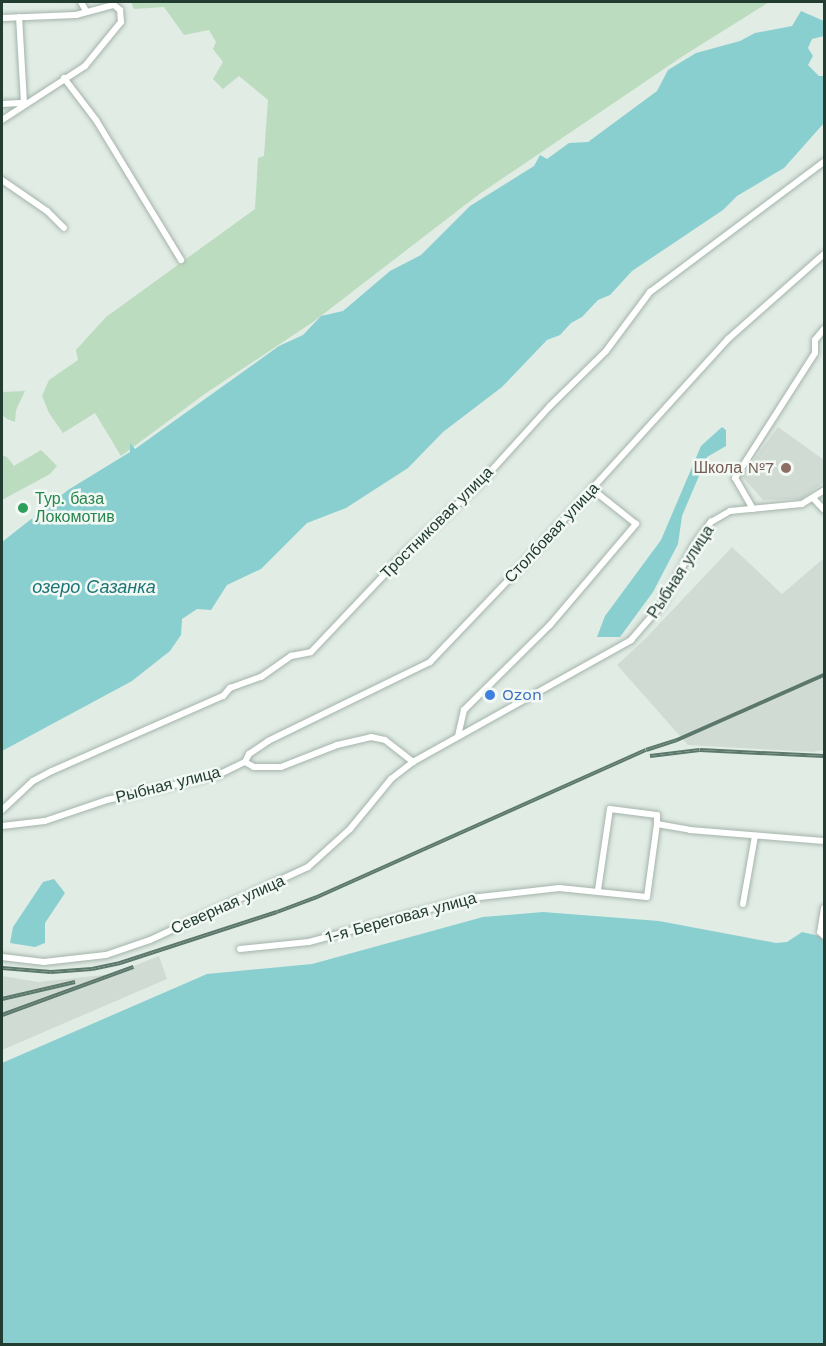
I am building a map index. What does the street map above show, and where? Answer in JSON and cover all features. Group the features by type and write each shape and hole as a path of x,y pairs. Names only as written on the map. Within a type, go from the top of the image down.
{"street":[{"path":"81,2 86,11"},
{"path":"2,18 76,15 114,5 120,10 121,22 85,66 24,103 2,120"},
{"path":"19,17 24,103"},
{"path":"64,78 96,120 181,260"},
{"path":"2,104 24,103"},
{"name":"Тростниковая улица","path":"2,810 33,781 52,771 223,696 230,688 261,677 291,656 311,652 406,552 481,482 549,406 606,351 650,292 825,162"},
{"path":"2,180 47,211 64,228"},
{"name":"Столбовая улица","path":"245,762 249,754 268,741 430,662 728,339 825,254"},
{"path":"753,509 735,478 815,353 815,340 825,329"},
{"path":"458,736 464,710 550,625 636,524 592,489"},
{"name":"Рыбная улица","path":"413,762 631,640 663,603 694,545 711,522 730,512 788,507 813,498 825,490"},
{"path":"813,498 825,510"},
{"path":"245,762 254,767 281,767 371,736 385,740 413,762"},
{"name":"Рыбная улица","path":"2,826 45,821 107,800 218,775 245,762"},
{"name":"Северная улица","path":"2,957 44,962 105,955 150,940 281,882 308,867 335,845 391,779 413,762"},
{"path":"598,890 610,809 657,815 657,824 755,836 825,841"},
{"name":"1-я Береговая улица","path":"240,949 309,942 471,898 549,889 598,890 646,897 657,824"},
{"path":"743,904 755,836"},
{"path":"825,908 820,932 825,936"}],"shaded area":[{"name":"Школа №7","path":"778,427 824,460 824,482 802,499 763,500 742,476"},
{"path":"732,547 782,594 824,558 824,750 812,752 688,745 617,665 646,638"},
{"path":"159,956 167,979 2,1050 2,976 38,982 113,974"}],"green space":[{"path":"131,2 769,2 683,56 478,195 313,322 206,393 121,456 95,413 63,433 49,413 42,396 49,380 78,360 76,350 106,317 255,209 258,158 264,156 268,100 239,76 223,89 213,79 223,62 213,49 216,42 209,30 184,35 164,7 134,9"},
{"path":"25,391 16,410 15,422 7,419 2,415 2,392"},
{"path":"41,450 57,466 50,474 2,500 2,455 7,457 14,466"}],"water":[{"name":"озеро Сазанка","path":"801,11 824,21 824,36 812,39 808,48 813,56 808,65 819,76 824,76 824,123 784,168 737,196 723,210 632,271 610,295 598,300 560,335 547,340 502,387 443,432 408,468 346,508 307,523 261,569 227,585 211,610 197,609 182,619 181,635 170,651 132,681 2,751 2,542 68,490 130,452 130,443 135,449 279,346 303,335 321,316 343,311 390,271 421,255 470,206 534,166 540,155 547,159 569,143 588,142 657,91 668,70 696,53 740,41 755,33 792,26"},
{"path":"722,427 726,430 726,446 707,457 682,516 678,544 653,592 620,637 597,637 605,616 661,540 701,446"},
{"path":"54,879 65,893 45,923 45,943 35,947 10,943 13,927 43,882"},
{"path":"543,912 659,921 776,943 787,942 802,932 824,937 824,1344 2,1344 2,1063 207,974 312,964 483,917"}],"railway":[{"path":"2,968 51,972 92,969 120,963 277,912 317,897 646,750 677,740 824,675"},
{"path":"650,756 700,750 824,756"},
{"path":"2,1015 133,967"},
{"path":"2,999 75,982"}],"place":[{"name":"Школа №7","path":"786,468"},
{"name":"Тур. база Локомотив","path":"23,508"},
{"name":"Ozon","path":"490,695"}]}
